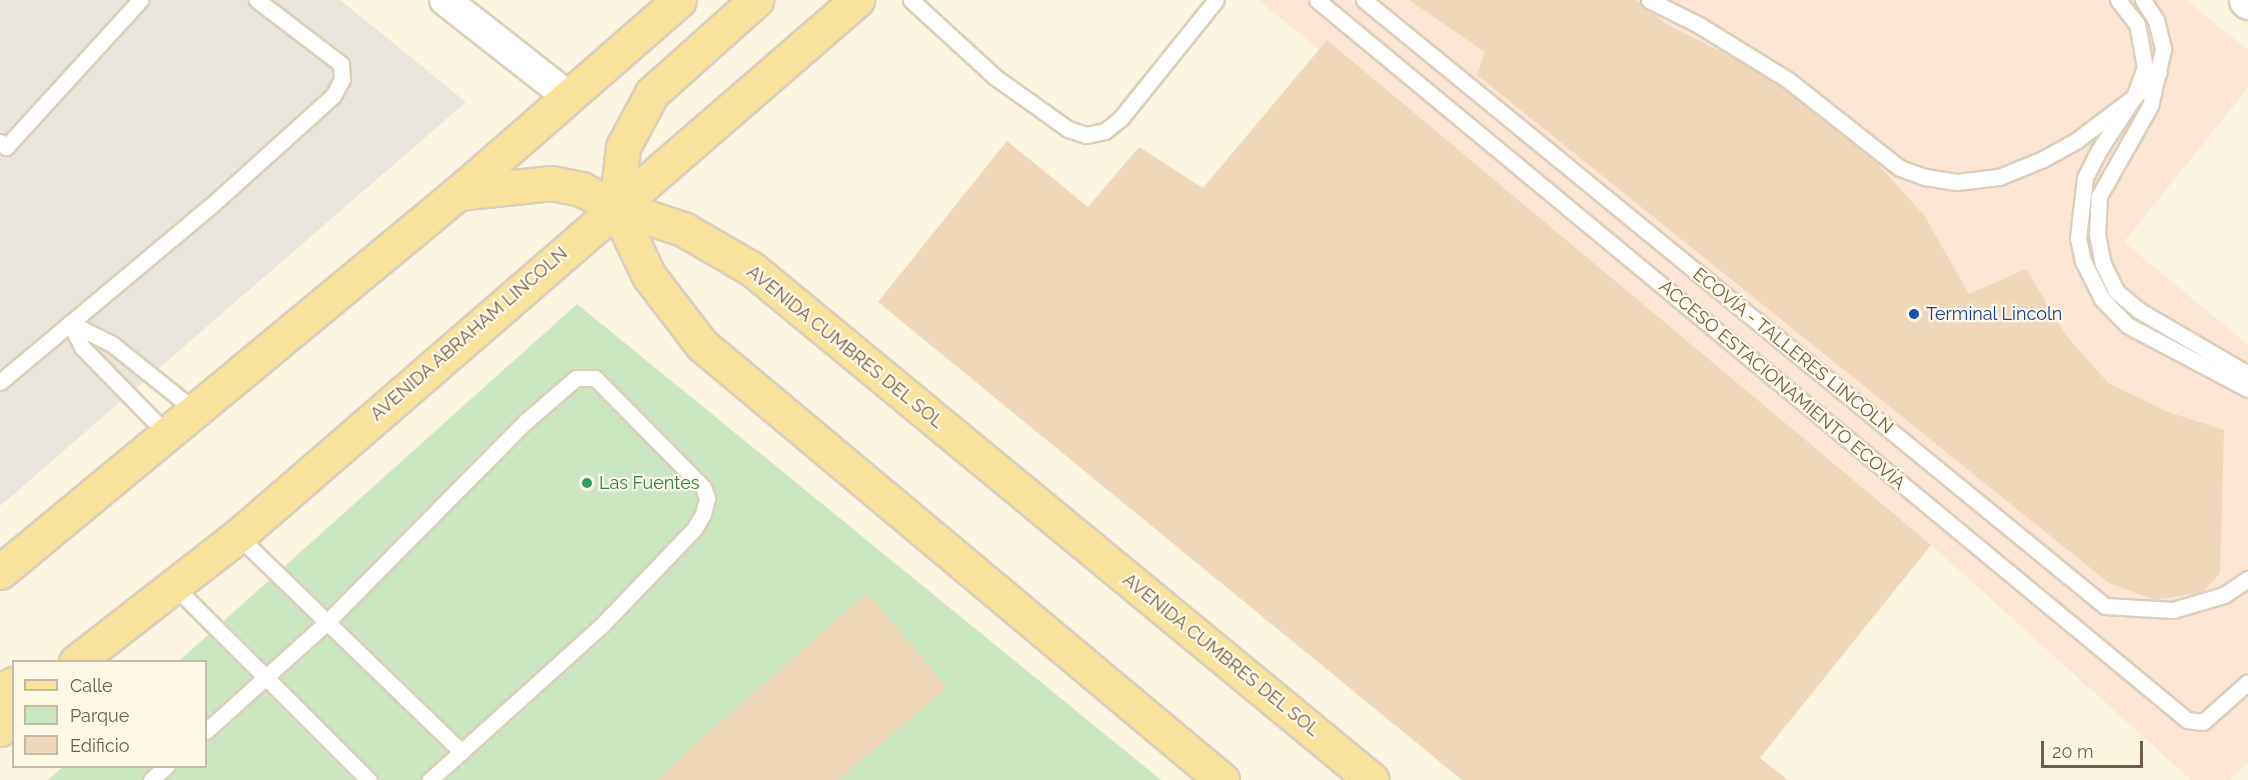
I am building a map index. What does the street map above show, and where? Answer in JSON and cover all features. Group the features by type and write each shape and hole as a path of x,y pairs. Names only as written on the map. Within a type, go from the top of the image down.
{"main road":[{"path":"0,572 169,436 458,194 566,95 679,0"},
{"path":"756,0 652,93 623,147 616,207 649,276 702,345 1222,780"},
{"name":"AVENIDA ABRAHAM LINCOLN","path":"75,659 238,536 857,0"},
{"name":"AVENIDA CUMBRES DEL SOL","path":"458,194 551,183 581,189 616,207 683,229 752,269 1372,780"},
{"path":"0,552 34,543"},
{"path":"0,729 12,719"}],"street":[{"path":"446,0 566,95"}],"lane":[{"path":"0,142 6,147 140,0"},
{"path":"0,382 333,96 342,79 341,64 257,0"},
{"path":"911,0 995,77 1068,129 1086,135 1105,131 1121,118 1216,0"},
{"name":"ACCESO ESTACIONAMIENTO ECOVÍA","path":"1317,0 2187,720 2203,722 2248,682"},
{"name":"ECOVÍA - TALLERES LINCOLN","path":"1364,0 2105,606 2173,610 2224,595 2248,579"},
{"path":"1649,0 1699,24 1788,80 1900,168 1925,177 1958,182 1999,177 2077,140 2134,97 2159,72"},
{"path":"2118,0 2137,24 2145,67 2134,97 2098,150 2085,178 2078,238 2083,261 2102,299 2127,325 2248,390"},
{"path":"2143,0 2162,36 2159,72 2150,106 2098,196 2097,234 2103,264 2116,291 2140,311 2246,372"},
{"path":"70,323 112,344 197,412"},
{"path":"70,323 82,347 169,436"},
{"path":"207,730 263,676 327,622 568,383 584,376 595,378 703,487 706,498 703,514 695,528 602,625 430,780"},
{"path":"238,536 462,752"},
{"path":"174,586 369,780"},
{"path":"151,780 164,768"}],"shaded area":[{"path":"0,0 340,0 466,102 0,506"},
{"path":"1258,0 2186,0 2248,50 2248,88 2124,242 2248,345 2248,763 2230,780 2191,780 1931,545"}],"green space":[{"name":"Las Fuentes","path":"577,304 1161,780 48,780 62,768 207,768 207,660 180,660"}],"building":[{"name":"Terminal Lincoln","path":"1409,0 1635,0 1668,25 1764,73 1854,138 1924,215 1969,294 2026,269 2065,334 2108,383 2168,412 2224,430 2220,573 2203,592 2155,600 2109,583 1477,75 1485,52"},
{"path":"1327,40 1931,545 1760,758 1788,780 1462,780 878,302 1007,141 1088,207 1139,147 1203,188"},
{"path":"867,593 947,687 839,780 655,780"}],"place":[{"name":"Terminal Lincoln","path":"1914,314"},
{"name":"Las Fuentes","path":"587,483"}]}
